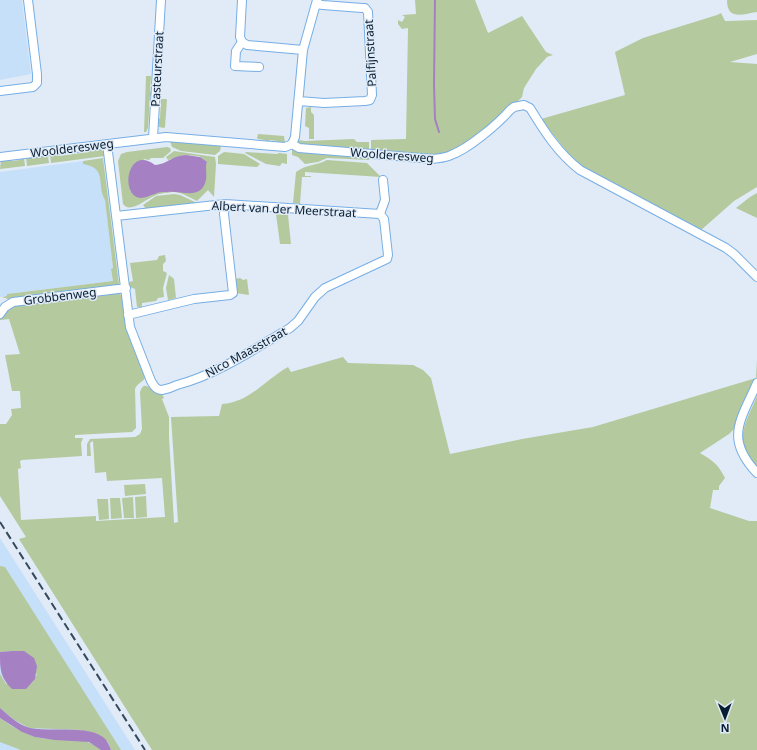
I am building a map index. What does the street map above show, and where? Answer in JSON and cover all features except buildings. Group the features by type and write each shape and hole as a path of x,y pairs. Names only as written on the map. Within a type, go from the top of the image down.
{"street":[{"path":"0,91 32,87 37,82 28,0"},
{"name":"Pasteurstraat","path":"153,138 161,0"},
{"path":"242,0 240,37 242,42 247,45 303,50"},
{"path":"292,144 295,137 303,50 316,2"},
{"name":"Palfijnstraat","path":"299,101 324,103 365,102 370,100 372,95 368,12 365,8 316,2"},
{"path":"242,42 236,51 235,66 259,67"},
{"name":"Woolderesweg","path":"0,157 153,138 170,138 285,147 292,144 299,148 432,159 446,157 458,152 480,136 514,107 524,105 530,108 552,142 575,167 726,248 757,277"},
{"name":"Nico Maasstraat","path":"107,144 126,288 128,315 132,334 154,387 162,390 187,383 212,373 290,328 298,321 315,297 325,288 387,260 388,255 384,219 380,214 384,200 383,180"},
{"path":"128,315 194,299 230,295 233,293 224,214 225,204"},
{"name":"Albert van der Meerstraat","path":"116,216 225,204 380,214"},
{"name":"Grobbenweg","path":"0,314 5,307 13,302 126,288"},
{"path":"757,384 742,416 738,432 740,449 744,458 757,473"}],"shaded area":[{"path":"0,0 22,0 31,74 0,80"},
{"path":"186,155 200,157 207,162 206,180 204,186 200,190 190,193 161,192 142,198 134,195 130,189 128,181 133,165 138,161 146,160 155,165"},
{"path":"83,161 84,164 92,165 100,174 103,197 105,200 113,268 111,269 113,281 7,294 7,296 0,297 0,172"},
{"path":"0,538 135,750 0,750"},
{"path":"24,651 34,658 37,666 35,679 26,689 12,689 3,677 0,652"},
{"path":"0,708 18,723 26,727 38,729 78,730 96,733 106,740 111,750 101,750 89,742 35,737 22,732 0,718"}],"green space":[{"path":"415,0 475,0 488,33 522,16 546,52 553,55 547,57 536,69 524,88 522,97 499,120 466,145 436,157 371,151 371,140 406,139 408,28 402,29 398,24 398,20 402,22 405,17 402,15 416,14"},
{"path":"727,0 757,0 757,12 741,15 733,14 728,7"},
{"path":"721,13 725,21 757,20 757,54 730,62 757,64 757,187 734,201 700,231 575,162 541,119 625,95 615,52 643,38"},
{"path":"146,76 151,76 150,91 152,93 150,96 148,128 146,132 144,132"},
{"path":"161,99 167,100 164,128 159,127 158,120 160,118"},
{"path":"311,107 311,112 314,115 314,139 309,139 309,128 305,126 306,108"},
{"path":"258,134 284,136 285,143 270,140 267,142 265,140 258,139"},
{"path":"354,139 357,142 369,142 369,151 296,145 298,140"},
{"path":"170,141 221,146 220,151 215,155 181,151 172,147"},
{"path":"167,147 170,148 171,151 163,158 151,158 149,160 144,159 130,191 154,193 167,191 207,163 199,156 184,155 168,160 166,157 174,151 215,157 214,197 208,190 197,201 182,194 173,192 156,195 134,207 126,207 123,204 118,161 121,154"},
{"path":"91,149 100,149 105,153 105,156 51,163 50,154 57,154 59,156 89,152"},
{"path":"292,149 369,156 369,160 327,158 318,162 305,164 298,157 292,155"},
{"path":"224,152 244,154 260,164 257,167 218,164 218,156"},
{"path":"245,153 287,154 287,164 282,163 280,166 266,164"},
{"path":"48,156 49,163 27,166 26,157"},
{"path":"24,158 25,166 0,169 1,160 9,159 12,161 20,160"},
{"path":"103,158 119,284 117,286 11,300 2,297 7,296 7,294 113,281 111,269 113,268 105,200 102,194 99,173 91,166 83,164 83,161"},
{"path":"327,160 367,163 381,177 305,172 305,176 311,177 302,177 300,204 293,203 296,172"},
{"path":"757,193 757,218 736,208 750,197"},
{"path":"174,194 180,195 195,203 147,210 143,205 156,196"},
{"path":"276,214 288,215 291,244 280,244"},
{"path":"165,255 166,261 163,264 163,271 167,273 163,288 164,297 158,298 156,301 142,303 142,307 137,307 135,289 130,287 129,282 133,281 130,263 157,260 159,256"},
{"path":"169,275 174,279 176,298 168,300 166,288"},
{"path":"240,278 243,280 247,279 249,295 236,293 235,279"},
{"path":"117,292 122,296 130,338 146,376 135,389 136,428 132,432 75,435 75,438 83,438 81,443 82,456 20,461 21,468 18,469 21,520 96,516 96,521 165,517 162,478 107,481 106,472 95,473 93,441 90,443 91,456 87,456 87,444 90,439 135,437 140,434 142,429 140,392 143,386 149,387 155,392 161,392 169,417 174,523 178,522 171,417 219,416 222,404 241,399 249,395 288,367 291,372 343,357 348,363 413,365 423,370 431,378 450,454 522,439 593,427 756,378 757,360 757,377 738,425 729,434 700,453 715,463 725,478 719,486 719,490 713,490 710,508 749,521 757,521 757,750 152,750 19,539 26,537 0,496 0,424 6,424 12,415 11,409 21,408 20,391 12,391 5,355 20,354 9,319 0,320 0,317 12,305"},
{"path":"757,396 757,467 746,453 743,435 746,422"},
{"path":"145,484 146,494 125,496 124,485"},
{"path":"146,496 147,517 136,518 135,497"},
{"path":"133,497 134,518 124,518 122,498"},
{"path":"110,498 120,498 122,518 111,519"},
{"path":"97,499 108,499 109,519 99,520"},
{"path":"0,566 5,567 121,750 111,750 108,742 81,730 29,728 13,719 0,708 0,674 6,684 32,683 37,674 12,651 0,652"},
{"path":"0,718 17,729 36,737 88,742 101,750 21,750 0,742"}],"waterway":[{"path":"435,0 435,119 439,132"}],"railway":[{"path":"0,522 145,750"}]}
